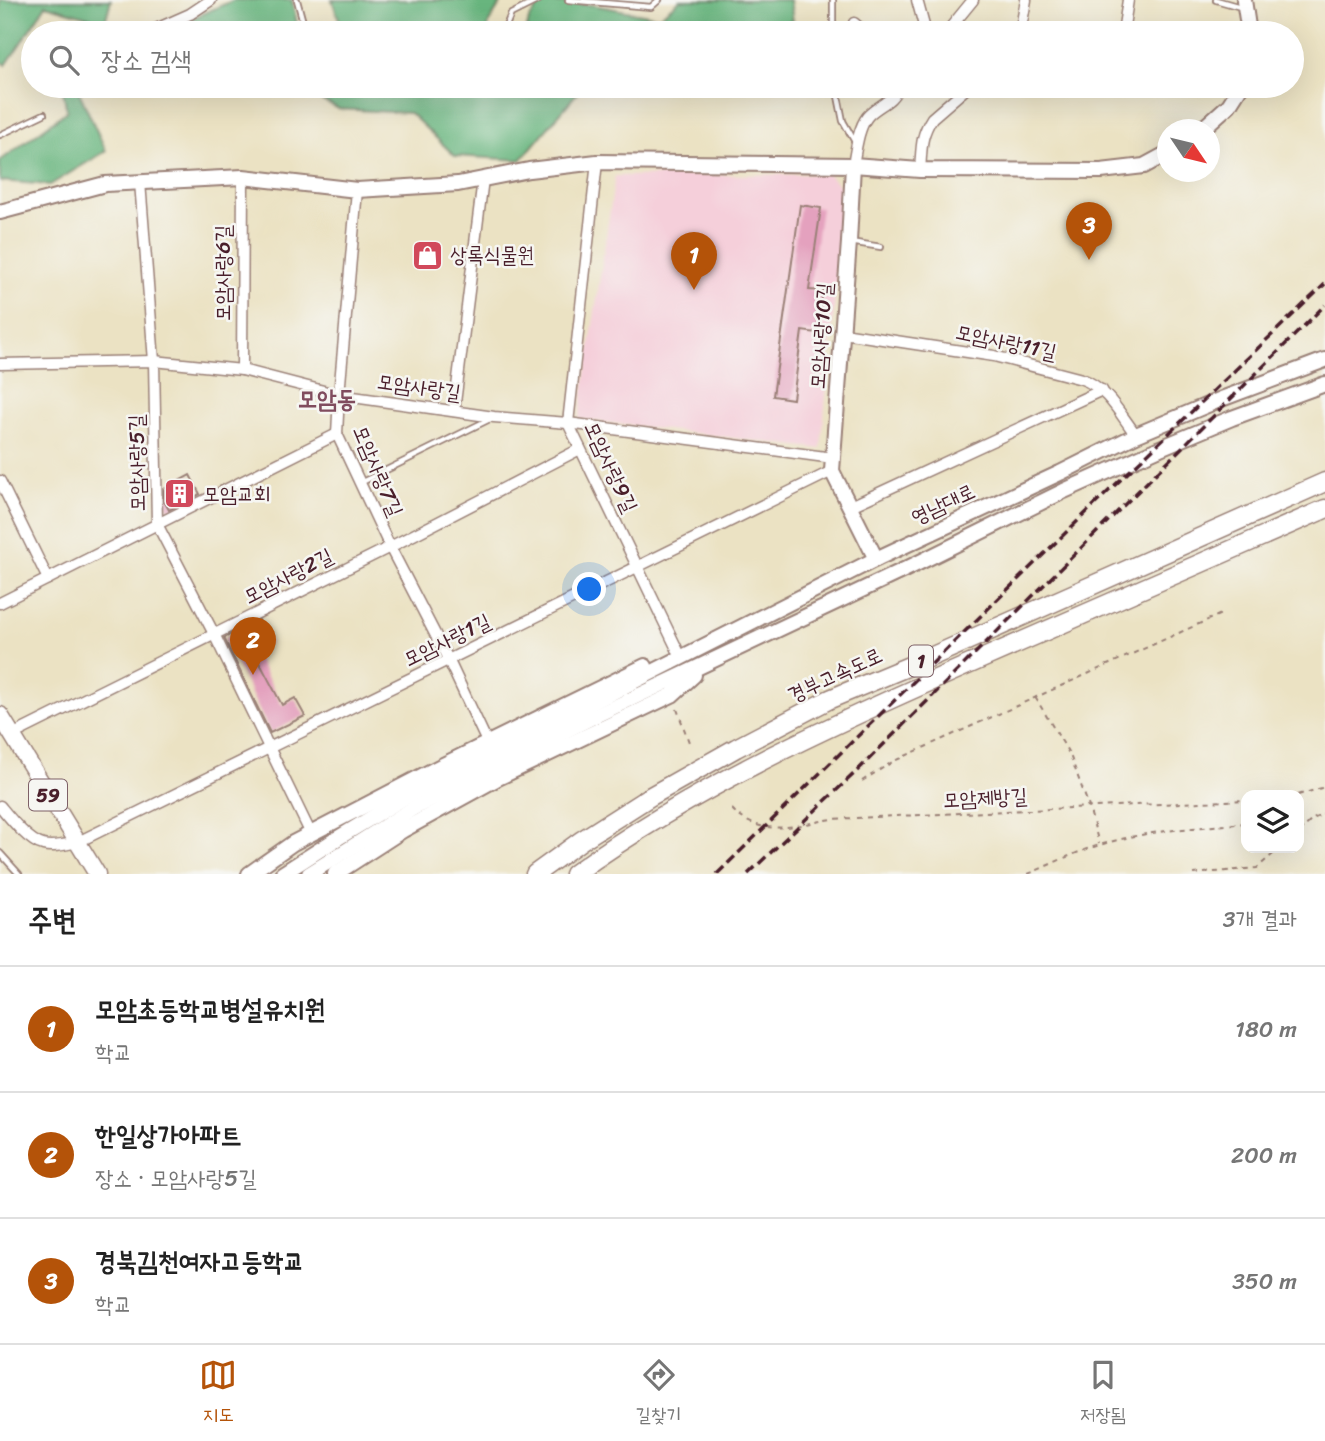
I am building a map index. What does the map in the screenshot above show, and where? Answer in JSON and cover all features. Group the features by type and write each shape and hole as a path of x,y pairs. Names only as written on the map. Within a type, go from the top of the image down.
{"highway":[{"name":"경부고속도로","path":"535,874 582,840 652,796 830,699 1325,482"},
{"name":"1","path":"574,874 652,823 714,787 824,732 924,684 1325,509"}],"main road":[{"path":"1213,119 1234,98"},
{"path":"0,212 105,184 243,177 357,190 458,184 529,170 597,162 1101,172 1144,166 1157,159"},
{"name":"모암사랑10길","path":"832,464 853,165"},
{"name":"영남대로","path":"590,711 705,647 876,559 1136,435 1325,360"},
{"name":"영남대로","path":"590,711 708,663 1076,485 1233,418 1325,384"},
{"path":"832,464 876,559"},
{"path":"249,874 293,843 487,743 678,651 705,647"},
{"path":"335,874 403,830 496,779 672,695 708,663"},
{"path":"282,874 404,798 590,711"},
{"path":"309,874 412,809 590,711"},
{"name":"59","path":"0,715 97,874"}],"street":[{"path":"175,21 211,0"},
{"path":"918,0 923,21"},
{"path":"956,21 973,0"},
{"path":"1022,21 1026,0"},
{"path":"1125,21 1128,0"},
{"path":"853,165 860,133 867,117 890,98"},
{"path":"920,170 923,134 932,118 955,98"},
{"name":"모암사랑9길","path":"597,162 568,423 678,651"},
{"name":"모암사랑6길","path":"242,370 243,177"},
{"path":"454,411 483,179"},
{"name":"모암사랑5길","path":"140,182 154,361 157,524 214,634 311,834"},
{"name":"모암사랑7길","path":"357,190 337,434 487,743"},
{"name":"모암사랑11길","path":"843,333 994,356 1091,382 1102,390 1136,435"},
{"name":"모암사랑길","path":"0,363 154,361 242,370 339,395 494,417 568,423 832,464"},
{"path":"851,506 1102,390"},
{"path":"0,603 337,434"},
{"name":"모암사랑2길","path":"12,735 580,449"},
{"name":"모암사랑1길","path":"78,842 638,567 832,464"},
{"path":"0,481 4,500 48,579"},
{"path":"0,806 31,839 42,845 78,842"}],"lane":[{"path":"297,0 303,21"},
{"path":"508,21 511,14 539,0"},
{"path":"568,0 651,7 659,0"},
{"path":"833,0 833,21"},
{"path":"1216,0 1244,4"},
{"path":"838,98 843,121 857,146"},
{"path":"0,135 44,114"},
{"path":"849,242 881,247"},
{"path":"359,483 494,417"},
{"path":"0,853 19,874"}],"path":[{"path":"862,781 894,761 1221,614"},
{"path":"672,695 690,744"},
{"path":"1035,697 1070,755 1089,807 1099,845"},
{"path":"1304,793 1325,787"},
{"name":"모암제방길","path":"732,809 740,817 759,827 776,828 832,819 1241,800"},
{"path":"1304,827 1325,813"},
{"path":"1028,874 1099,845 1156,832 1241,824"},
{"path":"1194,874 1257,868 1274,853"}],"shaded area":[{"path":"828,174 845,190 821,449 579,419 615,176"}],"green space":[{"path":"0,0 111,0 105,21 46,5 35,21 21,21 21,42 6,65 0,61"},
{"path":"234,0 292,0 296,21 186,21"},
{"path":"332,0 503,0 490,21 340,21"},
{"path":"680,0 790,0 793,21 529,21 542,2 593,5 659,17"},
{"path":"64,98 82,98 106,151 50,185 0,181 0,161 67,111"},
{"path":"317,98 573,98 521,160 455,156 410,113 339,109"}],"building":[{"path":"800,205 821,208 809,290 823,291 817,333 802,331 793,399 773,396"},
{"name":"모암교회","path":"190,475 200,494 169,510 164,501 164,489"},
{"path":"259,620 270,643 254,652 282,705 295,698 305,716 270,733 224,638"}],"railway":[{"path":"717,874 1091,508 1325,284"},
{"path":"748,874 859,769 1325,305"}],"place":[{"name":"상록식물원","path":"427,255"},
{"name":"경북김천여자고등학교","path":"1089,260"},
{"name":"모암초등학교병설유치원","path":"694,290"},
{"name":"모암교회","path":"180,494"},
{"name":"한일상가아파트","path":"253,675"}],"district":[{"name":"모암동","path":"327,399"}]}
